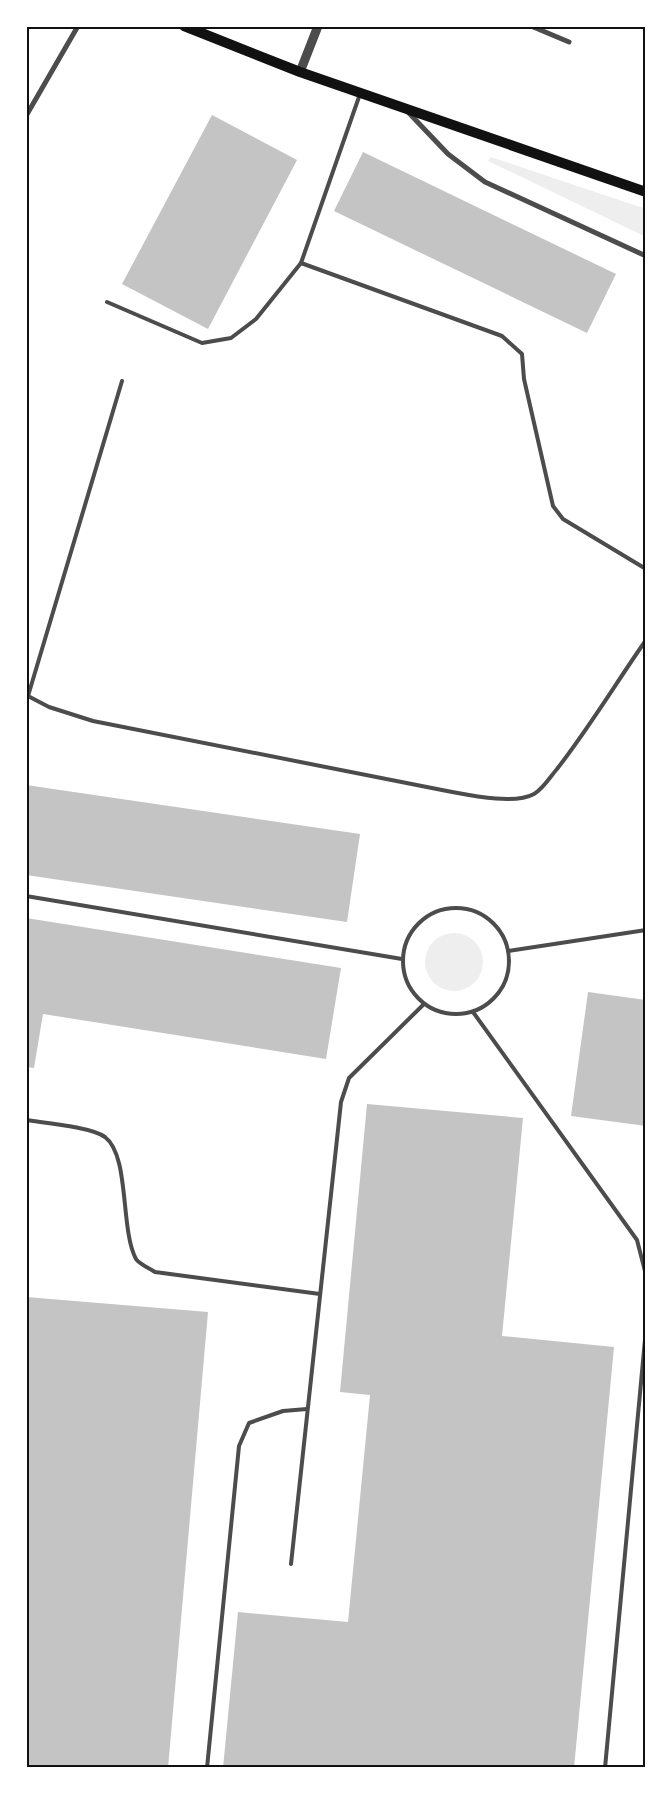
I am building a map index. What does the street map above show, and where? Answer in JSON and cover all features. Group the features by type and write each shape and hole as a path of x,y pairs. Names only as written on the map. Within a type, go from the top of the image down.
{"main road":[{"path":"184,26 360,94 646,192"}],"street":[{"path":"26,116 78,26"},
{"path":"300,72 318,26"},
{"path":"531,26 569,42"},
{"path":"404,108 448,154 485,182 646,256"}],"lane":[{"path":"107,302 202,342 231,338 256,320 301,264 360,94"},
{"path":"301,264 502,336 522,354 524,379 553,506 563,519 646,569"},
{"path":"122,381 27,695 49,707 93,721 455,793 479,797 522,798 534,794 542,788 568,754 646,640"},
{"path":"26,896 402,958"},
{"path":"452,908 477,912 498,928 508,951 508,976 494,998 473,1012 447,1014 424,1004 407,984 402,958 410,934 428,916 452,908"},
{"path":"508,951 646,930"},
{"path":"290,1564 341,1102 349,1078 424,1004"},
{"path":"473,1012 637,1240 646,1275"},
{"path":"26,1120 87,1130 105,1137 118,1156 129,1236 137,1260 154,1272 320,1294"},
{"path":"605,1768 646,1329"},
{"path":"207,1768 239,1446 249,1423 282,1411 307,1409"}],"shaded area":[{"path":"491,157 646,209 646,237 488,161"},
{"path":"454,933 465,935 478,946 483,962 481,973 470,986 454,991 443,989 430,978 425,962 427,951 438,938"}],"building":[{"path":"212,115 297,160 208,329 122,284"},
{"path":"363,152 616,274 587,333 334,211"},
{"path":"26,785 360,834 347,922 26,875"},
{"path":"26,918 341,968 326,1059 43,1014 34,1068 26,1067"},
{"path":"588,992 646,1000 646,1126 571,1116"},
{"path":"367,1104 523,1118 502,1336 614,1347 574,1768 223,1768 238,1612 348,1622 370,1395 340,1392"},
{"path":"26,1297 208,1312 168,1768 26,1768"}]}
